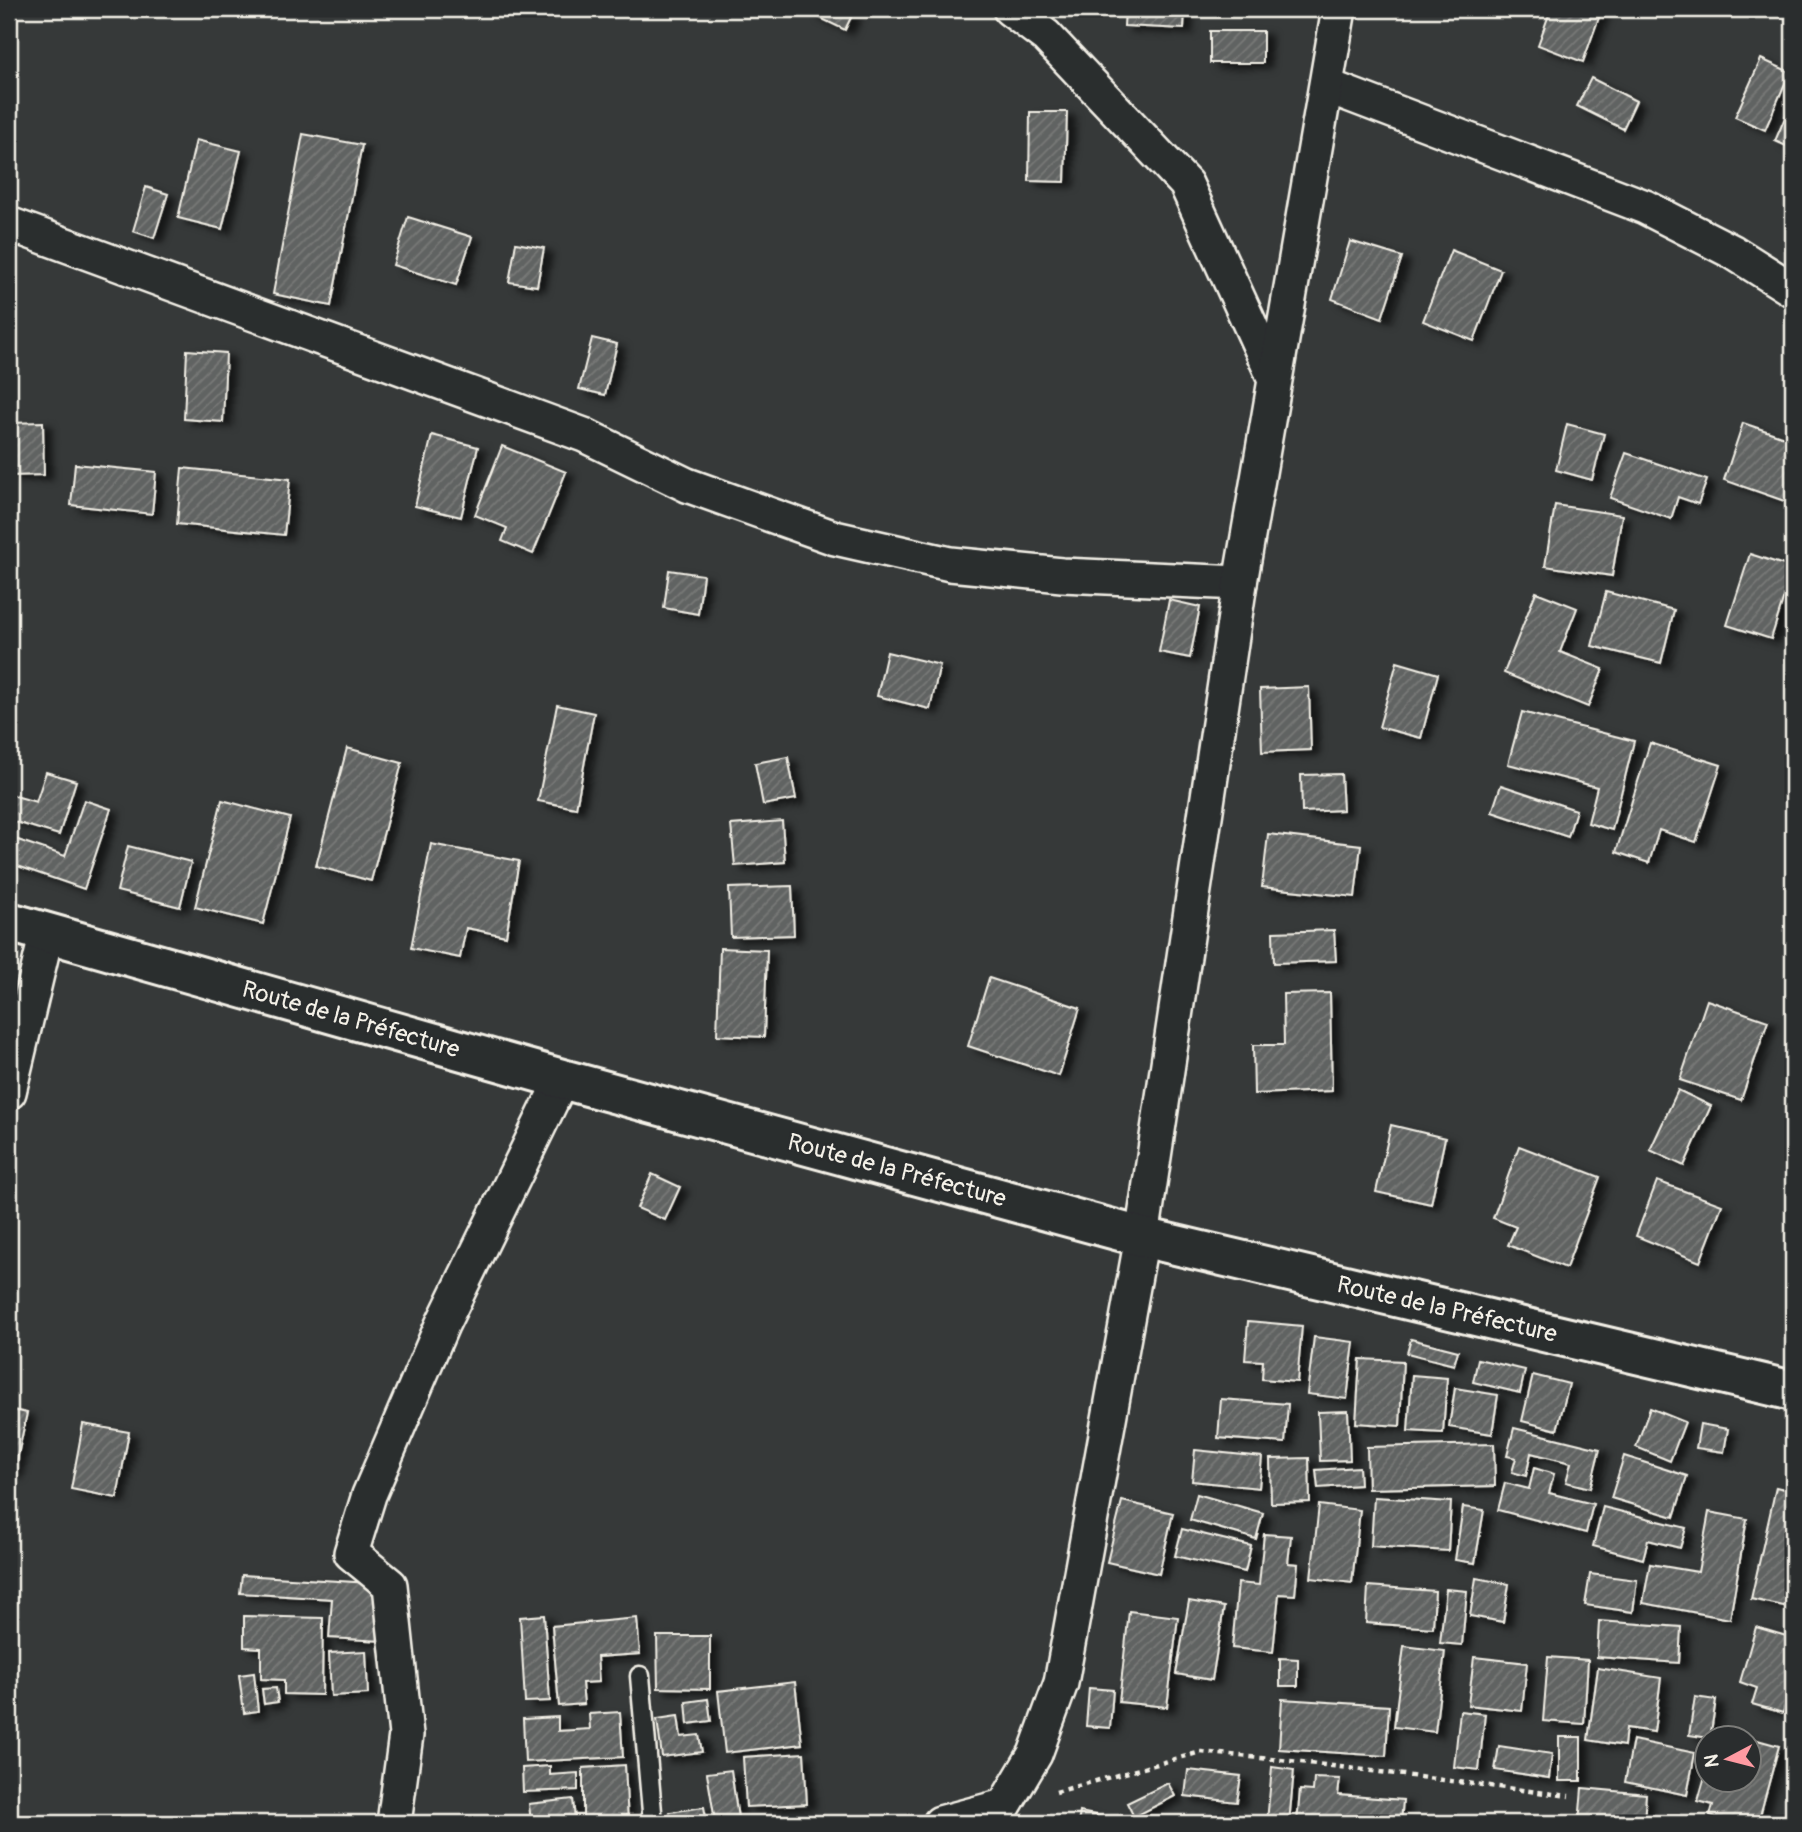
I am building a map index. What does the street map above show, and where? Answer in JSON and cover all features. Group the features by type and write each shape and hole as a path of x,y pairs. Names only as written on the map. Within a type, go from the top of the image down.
{"street":[{"path":"1010,9 1046,36 1186,184 1275,377"},
{"path":"940,1823 1004,1806 1035,1754 1061,1683 1142,1237 1240,583 1339,9"},
{"path":"1327,86 1645,206 1733,251 1793,290"},
{"path":"9,224 584,435 687,485 835,538 950,564 1062,575 1240,583"},
{"name":"Route de la Préfecture","path":"9,922 562,1079 1142,1237 1793,1391"},
{"path":"9,1092 47,932"},
{"path":"394,1823 406,1735 390,1585 351,1553 369,1495 442,1325 562,1079"}],"lane":[{"path":"640,1676 653,1823"}],"path":[{"path":"1004,1806 1201,1752 1569,1796"}],"building":[{"path":"815,9 855,9 845,30 812,14"},
{"path":"1125,9 1185,9 1184,29 1124,26"},
{"path":"1551,9 1602,9 1583,62 1538,45"},
{"path":"1210,31 1263,31 1263,63 1210,63"},
{"path":"1761,59 1790,72 1765,130 1735,117"},
{"path":"1591,78 1636,101 1623,129 1577,106"},
{"path":"1793,99 1793,149 1775,141"},
{"path":"1030,112 1067,112 1065,182 1029,181"},
{"path":"303,134 362,145 331,306 273,294"},
{"path":"196,140 241,151 222,229 178,218"},
{"path":"146,187 168,194 154,238 133,231"},
{"path":"408,217 472,237 456,285 393,265"},
{"path":"1350,241 1402,257 1382,318 1332,299"},
{"path":"516,243 544,248 537,286 509,282"},
{"path":"1451,250 1501,270 1474,341 1423,321"},
{"path":"592,338 617,344 605,395 579,389"},
{"path":"187,350 226,353 223,422 184,419"},
{"path":"43,422 44,475 9,476 9,423"},
{"path":"1743,423 1793,440 1793,504 1724,480"},
{"path":"1567,424 1604,434 1592,480 1556,470"},
{"path":"432,435 478,447 461,517 415,506"},
{"path":"502,446 566,472 533,554 502,541 507,528 475,515"},
{"path":"1626,453 1707,480 1698,504 1678,497 1671,519 1610,498"},
{"path":"75,464 156,472 152,514 71,505"},
{"path":"182,468 290,479 284,535 177,524"},
{"path":"1555,505 1622,515 1612,576 1545,566"},
{"path":"1750,554 1793,568 1771,639 1727,625"},
{"path":"669,570 703,575 698,614 664,608"},
{"path":"1536,592 1577,608 1560,652 1603,669 1588,707 1504,673"},
{"path":"1606,592 1674,610 1661,663 1592,646"},
{"path":"1169,600 1200,607 1190,658 1159,652"},
{"path":"887,652 940,665 930,709 877,696"},
{"path":"1397,662 1438,674 1421,738 1379,727"},
{"path":"1309,687 1311,750 1262,752 1260,689"},
{"path":"557,705 594,713 576,808 538,801"},
{"path":"1522,712 1634,741 1612,830 1588,823 1597,787 1508,764"},
{"path":"1650,743 1721,765 1696,842 1659,830 1649,863 1616,852"},
{"path":"347,748 402,763 371,881 316,866"},
{"path":"788,757 796,799 763,805 755,763"},
{"path":"46,772 76,781 59,835 9,820 12,795 36,802"},
{"path":"1341,774 1343,810 1302,812 1301,775"},
{"path":"1501,785 1576,810 1568,837 1492,812"},
{"path":"84,800 111,809 84,889 9,863 9,837 65,856"},
{"path":"222,800 290,818 263,924 195,907"},
{"path":"782,821 785,862 735,866 731,825"},
{"path":"1268,834 1361,845 1355,897 1262,887"},
{"path":"431,844 519,861 506,936 466,928 460,958 411,948"},
{"path":"128,846 191,862 180,907 117,891"},
{"path":"792,886 794,935 731,937 729,888"},
{"path":"1334,930 1336,961 1274,963 1273,932"},
{"path":"720,948 767,950 764,1037 717,1035"},
{"path":"989,978 1080,1008 1059,1076 968,1046"},
{"path":"1330,993 1332,1091 1254,1094 1253,1045 1284,1045 1283,994"},
{"path":"1707,1000 1768,1021 1741,1100 1680,1080"},
{"path":"1678,1090 1711,1106 1684,1166 1650,1150"},
{"path":"1391,1125 1445,1138 1431,1204 1376,1192"},
{"path":"1519,1146 1600,1177 1566,1268 1508,1245 1516,1227 1493,1218"},
{"path":"652,1174 680,1187 665,1220 637,1208"},
{"path":"1657,1181 1722,1205 1700,1262 1636,1236"},
{"path":"1248,1321 1302,1326 1297,1382 1262,1379 1263,1361 1245,1360"},
{"path":"1314,1337 1354,1342 1347,1399 1307,1394"},
{"path":"1411,1339 1458,1351 1454,1365 1407,1353"},
{"path":"1360,1359 1403,1361 1400,1426 1356,1423"},
{"path":"1478,1359 1525,1370 1520,1393 1473,1382"},
{"path":"1412,1375 1447,1378 1443,1433 1408,1431"},
{"path":"1533,1375 1569,1384 1557,1430 1522,1421"},
{"path":"1455,1388 1498,1395 1492,1434 1449,1427"},
{"path":"1221,1399 1288,1404 1285,1443 1218,1438"},
{"path":"1650,1408 1685,1422 1670,1461 1636,1447"},
{"path":"9,1409 27,1413 14,1474 9,1472"},
{"path":"1348,1411 1350,1460 1320,1461 1318,1412"},
{"path":"83,1424 129,1432 117,1498 71,1489"},
{"path":"1700,1424 1728,1429 1724,1452 1696,1448"},
{"path":"1514,1428 1600,1449 1590,1488 1566,1482 1571,1463 1531,1453 1526,1476 1512,1472 1516,1458 1507,1456"},
{"path":"1494,1444 1495,1486 1368,1489 1367,1447"},
{"path":"1195,1450 1262,1457 1259,1488 1192,1481"},
{"path":"1624,1456 1687,1476 1674,1517 1611,1498"},
{"path":"1309,1458 1310,1502 1271,1503 1270,1459"},
{"path":"1359,1467 1360,1485 1318,1488 1316,1470"},
{"path":"1534,1468 1554,1474 1549,1493 1593,1504 1586,1533 1498,1510 1505,1483 1529,1489"},
{"path":"1776,1487 1793,1491 1793,1608 1751,1599"},
{"path":"1197,1494 1263,1513 1256,1539 1190,1520"},
{"path":"1374,1497 1451,1502 1448,1551 1371,1546"},
{"path":"1122,1501 1173,1513 1159,1574 1107,1562"},
{"path":"1319,1505 1360,1510 1352,1583 1311,1578"},
{"path":"1463,1507 1484,1510 1475,1563 1455,1560"},
{"path":"1603,1507 1686,1528 1680,1548 1648,1540 1643,1559 1593,1546"},
{"path":"1709,1512 1747,1519 1730,1619 1643,1603 1650,1564 1698,1572"},
{"path":"1182,1529 1251,1546 1245,1572 1175,1556"},
{"path":"1264,1534 1291,1536 1288,1563 1298,1564 1295,1595 1279,1594 1273,1652 1232,1648 1238,1583 1259,1585"},
{"path":"1590,1574 1637,1580 1633,1612 1585,1605"},
{"path":"242,1575 386,1584 383,1641 329,1638 332,1599 240,1593"},
{"path":"1476,1578 1509,1584 1503,1622 1470,1616"},
{"path":"1368,1586 1435,1591 1433,1628 1366,1623"},
{"path":"1446,1589 1467,1591 1462,1645 1440,1643"},
{"path":"1189,1601 1224,1607 1212,1680 1176,1674"},
{"path":"1129,1611 1178,1617 1167,1707 1119,1702"},
{"path":"544,1615 550,1701 525,1702 520,1617"},
{"path":"244,1616 323,1618 322,1695 284,1694 284,1680 261,1679 261,1648 244,1647"},
{"path":"637,1618 640,1654 597,1657 599,1682 582,1683 584,1704 559,1706 552,1626"},
{"path":"1599,1621 1681,1627 1679,1663 1597,1657"},
{"path":"1756,1627 1793,1638 1793,1676 1783,1713 1752,1704 1757,1688 1740,1682"},
{"path":"657,1636 710,1636 710,1689 658,1688"},
{"path":"1404,1646 1445,1651 1435,1732 1394,1727"},
{"path":"366,1651 368,1694 331,1696 329,1653"},
{"path":"1474,1657 1527,1663 1522,1711 1468,1705"},
{"path":"1548,1657 1588,1660 1584,1724 1543,1721"},
{"path":"1280,1658 1298,1659 1298,1686 1280,1686"},
{"path":"1598,1668 1661,1678 1654,1732 1626,1728 1624,1746 1588,1740"},
{"path":"254,1673 258,1711 244,1713 239,1675"},
{"path":"795,1682 802,1744 725,1753 718,1691"},
{"path":"276,1688 278,1702 264,1704 262,1689"},
{"path":"1089,1688 1113,1690 1110,1728 1086,1726"},
{"path":"1695,1697 1716,1700 1712,1724 1694,1724 1694,1736 1689,1735"},
{"path":"708,1699 711,1721 688,1724 686,1702"},
{"path":"1282,1699 1389,1706 1386,1756 1279,1749"},
{"path":"1460,1711 1485,1714 1479,1770 1454,1767"},
{"path":"620,1712 623,1757 525,1762 523,1719 558,1717 558,1731 590,1729 589,1714"},
{"path":"678,1716 681,1737 699,1735 702,1752 662,1757 657,1719"},
{"path":"1559,1737 1581,1737 1581,1781 1559,1781"},
{"path":"1633,1740 1694,1753 1687,1795 1625,1782"},
{"path":"1764,1742 1779,1746 1758,1823 1735,1823 1710,1816 1713,1805 1698,1801 1700,1794 1764,1794"},
{"path":"1499,1746 1552,1754 1549,1778 1495,1770"},
{"path":"804,1753 807,1804 746,1807 743,1757"},
{"path":"625,1765 628,1823 583,1823 583,1768"},
{"path":"550,1766 550,1775 578,1773 578,1790 523,1792 522,1768"},
{"path":"1272,1767 1294,1770 1289,1823 1267,1822"},
{"path":"731,1770 738,1818 715,1821 707,1773"},
{"path":"1188,1770 1241,1776 1237,1802 1185,1796"},
{"path":"1314,1778 1340,1779 1338,1795 1403,1800 1401,1823 1297,1823 1300,1790 1313,1791"},
{"path":"1168,1783 1175,1796 1134,1817 1127,1803"},
{"path":"1582,1788 1646,1794 1644,1823 1579,1823"},
{"path":"573,1799 575,1820 531,1823 529,1804"},
{"path":"704,1807 707,1823 671,1823 670,1812"},
{"path":"1080,1812 1109,1818 1108,1823 1078,1823"},
{"path":"1191,1817 1231,1823 1190,1823"}]}
